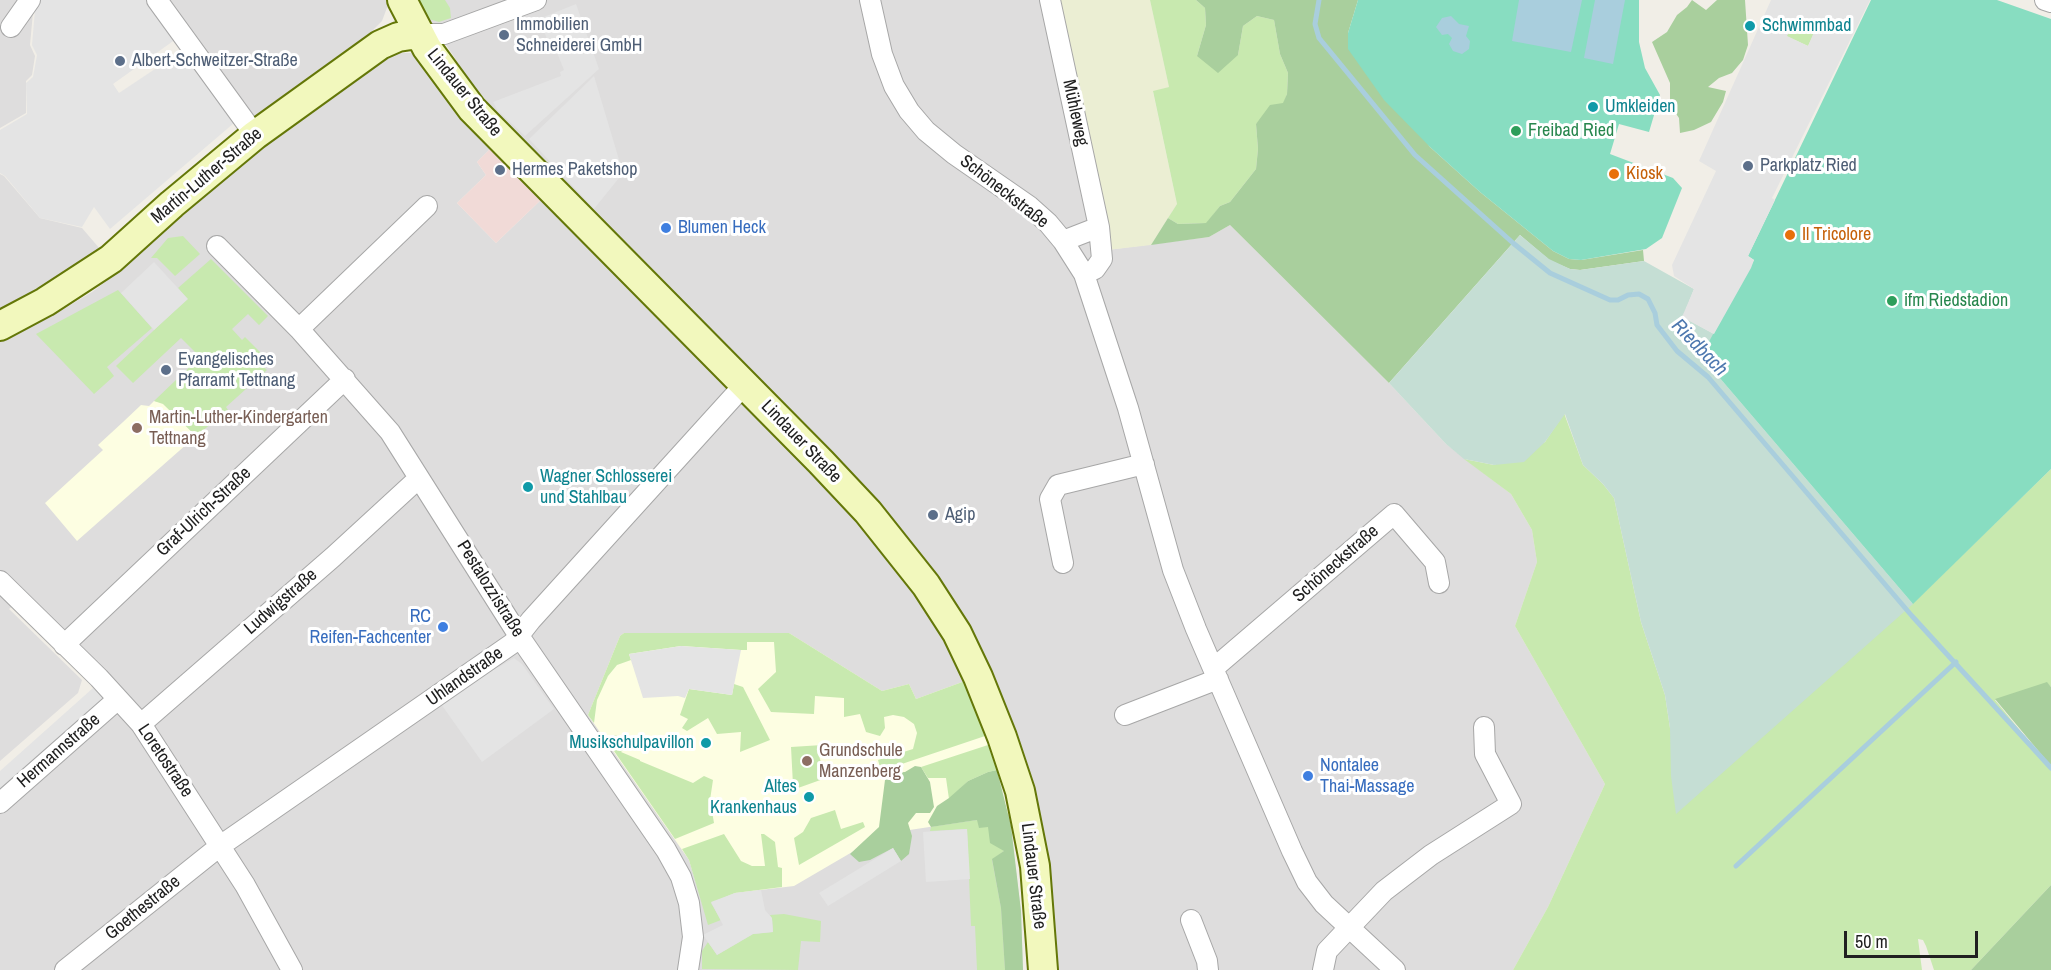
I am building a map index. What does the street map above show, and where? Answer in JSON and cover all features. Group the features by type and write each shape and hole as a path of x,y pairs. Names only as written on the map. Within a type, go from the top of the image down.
{"main road":[{"name":"Lindauer Straße","path":"402,0 418,34 472,109 868,512 926,585 957,633 989,702 1020,791 1035,866 1043,970"},
{"name":"Martin-Luther-Straße","path":"0,326 45,302 111,259 172,204 255,135 380,45 398,37 418,34"}],"street":[{"path":"12,27 30,0"},
{"path":"157,0 255,135"},
{"path":"418,34 444,34 536,0"},
{"name":"Schöneckstraße","path":"870,0 882,54 894,86 909,111 926,131 954,154 1029,206 1048,223 1063,241 1084,274 1144,464 1173,570 1196,629 1292,851 1307,882 1324,904 1395,970"},
{"name":"Mühleweg","path":"1050,0 1099,227 1102,259 1095,269 1084,274"},
{"path":"2045,0 2051,2"},
{"path":"299,329 427,206"},
{"path":"1063,241 1099,227"},
{"name":"Pestalozzistraße","path":"217,246 299,329 390,432 519,636 666,850 681,877 692,920 693,937 688,970"},
{"name":"Graf-Ulrich-Straße","path":"64,645 345,379"},
{"name":"Uhlandstraße","path":"220,846 513,643 531,620 744,385"},
{"path":"1064,563 1050,499 1058,485 1144,464"},
{"name":"Ludwigstraße","path":"141,724 333,558 419,478"},
{"name":"Schöneckstraße","path":"1125,715 1216,673 1394,514 1435,562 1439,583"},
{"name":"Loretostraße","path":"0,582 141,724 245,885 292,970"},
{"name":"Hermannstraße","path":"0,802 118,699"},
{"path":"1323,970 1327,951 1384,891 1431,855 1511,804 1485,754 1484,727"},
{"name":"Goethestraße","path":"66,970 220,846"},
{"path":"1191,920 1207,961 1208,970"}],"shaded area":[{"path":"0,0 24,0 33,12 30,45 35,56 32,75 26,81 26,113 0,128"},
{"path":"41,0 149,0 176,39 113,84 119,93 182,51 234,123 110,229 94,207 82,227 40,218 0,173 0,130 27,114 26,83 33,77 37,55 32,45 35,10"},
{"path":"169,0 387,0 388,5 382,21 367,36 253,119"},
{"path":"415,0 1055,0 1107,250 1209,237 1230,225 1389,383 1446,444 1511,494 1532,530 1537,562 1515,626 1605,784 1548,907 1513,970 1052,970 971,638 479,100 453,55"},
{"path":"1055,0 1150,0 1169,87 1153,92 1177,204 1151,245 1107,250"},
{"name":"Parkplatz Ried","path":"1771,0 1870,0 1772,198 1775,200 1748,256 1754,260 1751,268 1714,334 1682,317 1694,289 1674,276 1672,265 1716,171 1699,161","holes":["1794,22 1814,32 1808,46 1787,36"]},
{"path":"576,4 599,69 525,136 498,111 493,102 561,76 560,72 564,70 553,43 549,44 539,19"},
{"path":"399,53 413,53 424,63 494,145 477,162 486,175 457,203 496,243 545,196 884,547 942,631 965,681 997,770 1009,815 1021,911 1023,970 0,970 0,810 117,687 24,596 9,609 82,680 78,693 0,761 0,340 62,310 92,292 125,267 160,232 262,143 381,59"},
{"path":"594,76 623,173 594,209 529,139"},
{"path":"494,145 545,196 496,243 457,203 486,175 477,162"},
{"path":"0,174 40,218 82,228 100,249 39,293 0,314"},
{"path":"1520,235 1549,259 1570,269 1580,270 1644,261 1694,289 1683,317 1714,334 1701,356 1913,604 1676,814 1671,776 1670,728 1665,695 1641,622 1614,498 1583,465 1565,414 1545,442 1524,462 1494,465 1464,459 1446,444 1389,383"},
{"path":"154,262 188,299 154,330 121,293"},
{"path":"154,401 163,403 196,436 77,541 45,503 103,450 98,445 141,405 149,406"},
{"name":"Grundschule Manzenberg","path":"624,633 789,633 882,691 909,684 916,699 965,681 997,770 1009,815 883,834 794,886 735,893 703,905 689,860 588,715 620,636"},
{"path":"681,646 741,650 732,695 689,689 685,698 678,696 643,698 629,654"},
{"path":"514,658 522,664 554,709 482,762 441,704 497,665 499,667"},
{"path":"93,688 108,701 0,795 0,771"},
{"path":"967,829 970,879 926,882 923,832"},
{"path":"893,848 901,861 828,906 819,893"},
{"path":"761,890 765,910 772,918 773,932 753,934 717,955 703,935 723,925 711,902 735,893"}],"green space":[{"path":"418,0 445,0 450,8 451,18 439,22 429,19"},
{"path":"1150,0 1196,0 1205,8 1206,25 1197,56 1238,55 1243,26 1257,16 1274,20 1280,54 1288,73 1284,103 1256,124 1258,149 1256,169 1230,202 1220,206 1207,223 1178,224 1168,218 1177,204 1153,91 1169,87"},
{"path":"1196,0 1358,0 1348,33 1430,147 1480,192 1553,251 1569,259 1581,260 1643,250 1644,261 1580,270 1570,269 1549,260 1520,235 1389,383 1230,225 1209,237 1151,245 1168,218 1178,224 1206,223 1220,206 1230,202 1256,169 1258,149 1256,124 1270,105 1283,103 1287,94 1288,73 1280,54 1274,20 1257,16 1243,26 1238,55 1218,73 1197,56 1206,25 1205,8"},
{"name":"Freibad Ried","path":"1358,0 1639,0 1639,42 1645,68 1660,95 1649,132 1619,124 1610,154 1673,178 1682,188 1662,238 1646,249 1581,260 1569,259 1553,251 1480,192 1430,147 1384,100 1348,49 1348,33"},
{"path":"1692,0 1706,10 1717,0 1745,0 1748,45 1743,60 1732,73 1719,78 1708,87 1726,91 1723,102 1711,122 1694,130 1680,133 1679,118 1670,105 1670,83 1652,42 1667,32 1677,15"},
{"name":"ifm Riedstadion","path":"1871,0 1997,0 2051,19 2051,469 1913,604 1701,356 1754,260 1748,256"},
{"path":"1794,22 1815,32 1808,46 1786,36"},
{"path":"183,236 200,254 175,276 157,258 151,258 168,238"},
{"path":"211,259 268,316 259,325 248,314 232,329 242,340 245,337 261,353 255,358 267,370 226,407 228,410 196,436 163,404 154,401 200,357 181,338 133,383 116,366 187,299 178,288"},
{"path":"118,290 152,328 107,367 114,376 94,394 36,334"},
{"path":"1564,413 1583,465 1614,498 1641,622 1665,695 1670,728 1912,604 2051,469 2051,687 2047,683 1995,700 2051,768 2051,885 1971,970 1934,970 1923,940 1918,939 1922,970 1513,970 1548,907 1605,784 1515,626 1537,562 1532,530 1511,494 1464,459 1494,465 1545,442"},
{"path":"624,633 789,633 882,691 909,684 916,699 965,681 985,736 881,771 878,760 913,749 917,733 914,724 904,717 893,715 884,717 885,728 880,736 866,732 860,714 844,717 844,698 815,696 814,714 771,712 758,689 776,672 774,642 747,642 747,650 681,646 629,654 631,660 617,665 608,676 597,700 594,723 588,715 620,636"},
{"path":"2047,682 2051,687 2051,766 1995,699"},
{"path":"734,684 743,687 770,740 740,752 741,732 717,734 708,718 687,731 682,728 688,719 680,715 689,689 732,695"},
{"path":"614,735 632,740 621,752 640,761 693,783 704,776 713,780 710,800 714,823 675,839 614,751"},
{"path":"838,744 840,749 819,756 826,778 798,788 793,785 791,747"},
{"path":"988,745 997,770 968,781 949,799 946,778 928,778 921,767"},
{"path":"915,766 921,767 930,782 934,807 930,813 916,813 908,823 912,836 909,854 901,861 893,848 870,860 859,862 850,854 879,827 885,780 893,773 905,772"},
{"path":"997,770 1011,826 1021,911 1023,970 1005,970 1001,908 992,859 1004,851 990,843 988,827 979,828 977,820 931,827 928,822 937,806 968,781"},
{"path":"835,810 841,829 863,822 865,827 799,865 794,838 803,832 811,818"},
{"path":"977,820 988,827 1004,851 992,860 1001,908 1005,970 977,970 975,926 971,926 967,829 930,831 931,827"},
{"path":"724,834 741,861 752,866 765,866 761,834 775,842 778,867 782,868 782,887 735,893 711,903 721,920 708,925 689,860 682,849"},
{"path":"2051,885 2051,970 1971,970"},
{"path":"784,914 821,921 820,942 801,941 798,970 702,969 702,951 708,942 717,955 753,934 773,932 770,915"}],"water":[{"path":"1519,0 1582,0 1571,52 1512,41"},
{"path":"1595,0 1625,0 1613,64 1584,58"},
{"path":"1451,16 1459,24 1469,26 1466,36 1470,41 1469,49 1462,54 1453,51 1449,44 1452,38 1448,34 1442,35 1436,27 1442,18"}],"waterway":[{"name":"Riedbach","path":"1319,0 1315,24 1319,38 1415,155 1550,273 1610,300 1639,294 1648,299 1655,313 1657,325 1677,351 1708,377 1912,616 2051,768"},
{"path":"1736,866 1956,662"}],"place":[{"name":"Schwimmbad","path":"1750,26"},
{"name":"Immobilien Schneiderei GmbH","path":"504,35"},
{"name":"Albert-Schweitzer-Straße","path":"120,61"},
{"name":"Umkleiden","path":"1593,107"},
{"name":"Freibad Ried","path":"1516,131"},
{"name":"Parkplatz Ried","path":"1748,166"},
{"name":"Hermes Paketshop","path":"500,170"},
{"name":"Kiosk","path":"1614,174"},
{"name":"Blumen Heck","path":"666,228"},
{"name":"Il Tricolore","path":"1790,235"},
{"name":"ifm Riedstadion","path":"1892,301"},
{"name":"Evangelisches Pfarramt Tettnang","path":"166,370"},
{"name":"Martin-Luther-Kindergarten Tettnang","path":"137,428"},
{"name":"Wagner Schlosserei und Stahlbau","path":"528,487"},
{"name":"Agip","path":"933,515"},
{"name":"RC Reifen-Fachcenter","path":"443,627"},
{"name":"Musikschulpavillon","path":"706,743"},
{"name":"Grundschule Manzenberg","path":"807,761"},
{"name":"Nontalee Thai-Massage","path":"1308,776"},
{"name":"Altes Krankenhaus","path":"809,797"}]}
